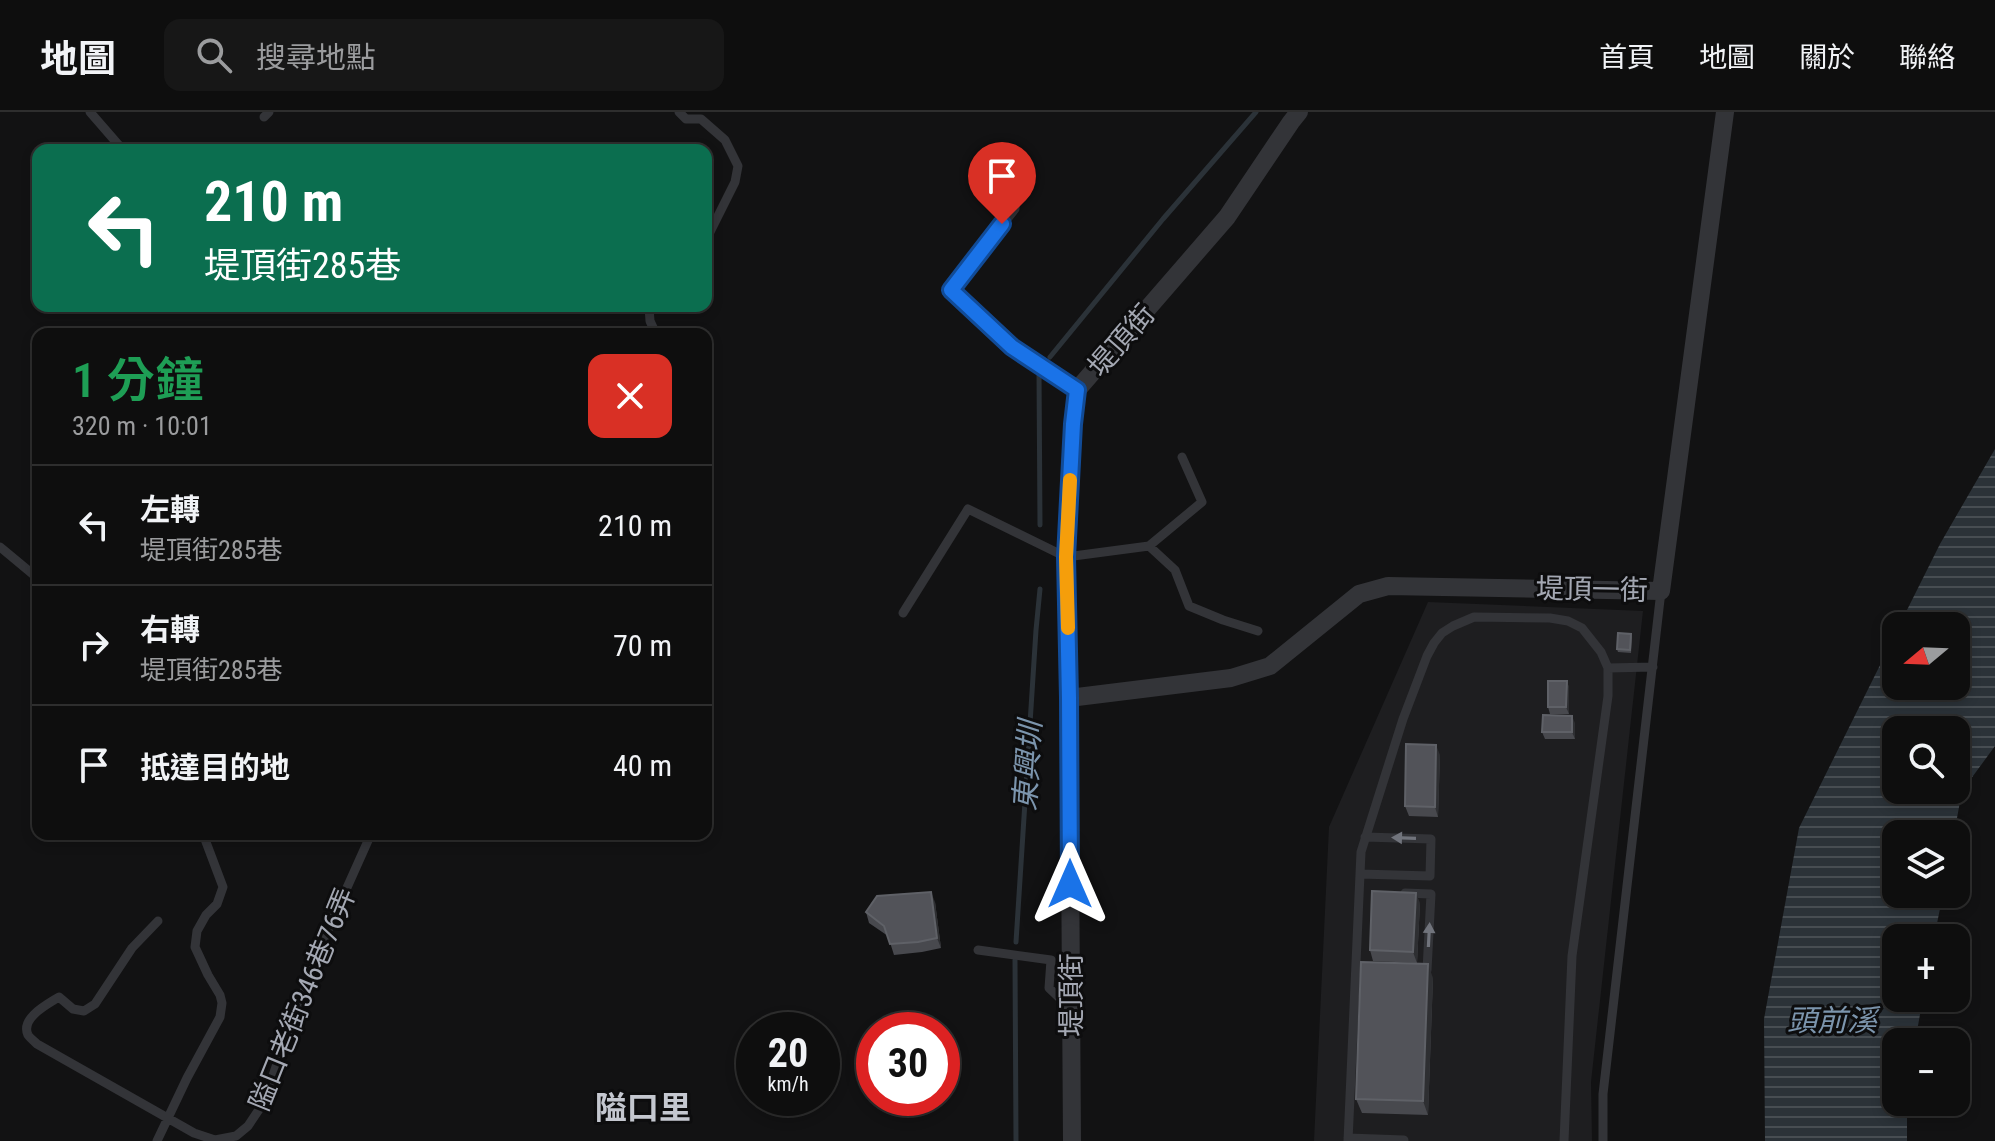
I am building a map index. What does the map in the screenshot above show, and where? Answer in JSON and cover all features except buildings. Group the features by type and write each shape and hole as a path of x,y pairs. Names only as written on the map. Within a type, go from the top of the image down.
{"street":[{"name":"堤頂街","path":"1072,1141 1066,557 1077,390 1227,217 1299,112"},
{"name":"堤頂一街","path":"1069,698 1231,678 1270,666 1359,594 1388,586 1661,591 1725,112"}],"lane":[{"path":"90,112 118,144"},
{"path":"679,112 686,119 701,119 725,140 738,166 735,182 712,228"},
{"path":"978,176 1016,195 1015,209 951,290 1012,347 1077,390"},
{"path":"903,613 968,509 1066,557 1149,546 1202,502 1182,457"},
{"path":"1149,546 1175,570 1189,606 1258,631"},
{"path":"0,547 32,574"},
{"path":"1603,1141 1603,1094 1661,591"},
{"path":"1404,1140 1348,1140 1361,852 1403,719 1427,656 1442,633 1474,617 1486,616 1568,621 1582,628 1593,639 1608,668 1608,696 1572,956 1564,1141"},
{"path":"1608,668 1653,667"},
{"path":"1360,874 1430,876 1431,839 1365,837"},
{"path":"157,1141 220,1017 222,1003 195,947 197,931 217,904 223,887 205,840"},
{"name":"隘口老街346巷76弄","path":"158,921 132,948 95,1004 84,1011 73,1009 59,997 30,1018 26,1030 28,1036 100,1081 194,1133 215,1140 236,1136 248,1126 264,1102 324,939 368,840"},
{"path":"1359,891 1373,892"},
{"path":"1388,892 1431,894 1427,970 1413,969"},
{"path":"978,950 1051,960 1049,988 1071,1008"},
{"path":"1356,967 1370,967"}],"shaded area":[{"path":"1428,602 1643,611 1591,1082 1592,1141 1314,1141 1329,827"}],"water":[{"name":"頭前溪","path":"1995,449 1995,746 1970,780 1970,716 1882,716 1882,804 1960,804 1957,820 1882,820 1882,908 1940,908 1937,924 1882,924 1882,1012 1920,1012 1918,1028 1882,1028 1882,1116 1907,1116 1907,1141 1765,1141 1764,1019 1799,828 1882,661 1882,700 1970,700 1970,612 1906,612 1940,544"}],"waterway":[{"name":"東興圳","path":"1050,357 1256,112"},
{"name":"東興圳","path":"1039,371 1040,525"},
{"name":"東興圳","path":"1016,942 1040,589"},
{"name":"東興圳","path":"1015,960 1016,1141"}],"slow traffic":[{"path":"1068,628 1066,557 1070,480"}],"district":[{"name":"隘口里","path":"643,1108"}],"route":[{"path":"1002,224 951,290 1012,347 1077,390 1066,557 1070,884"}]}
